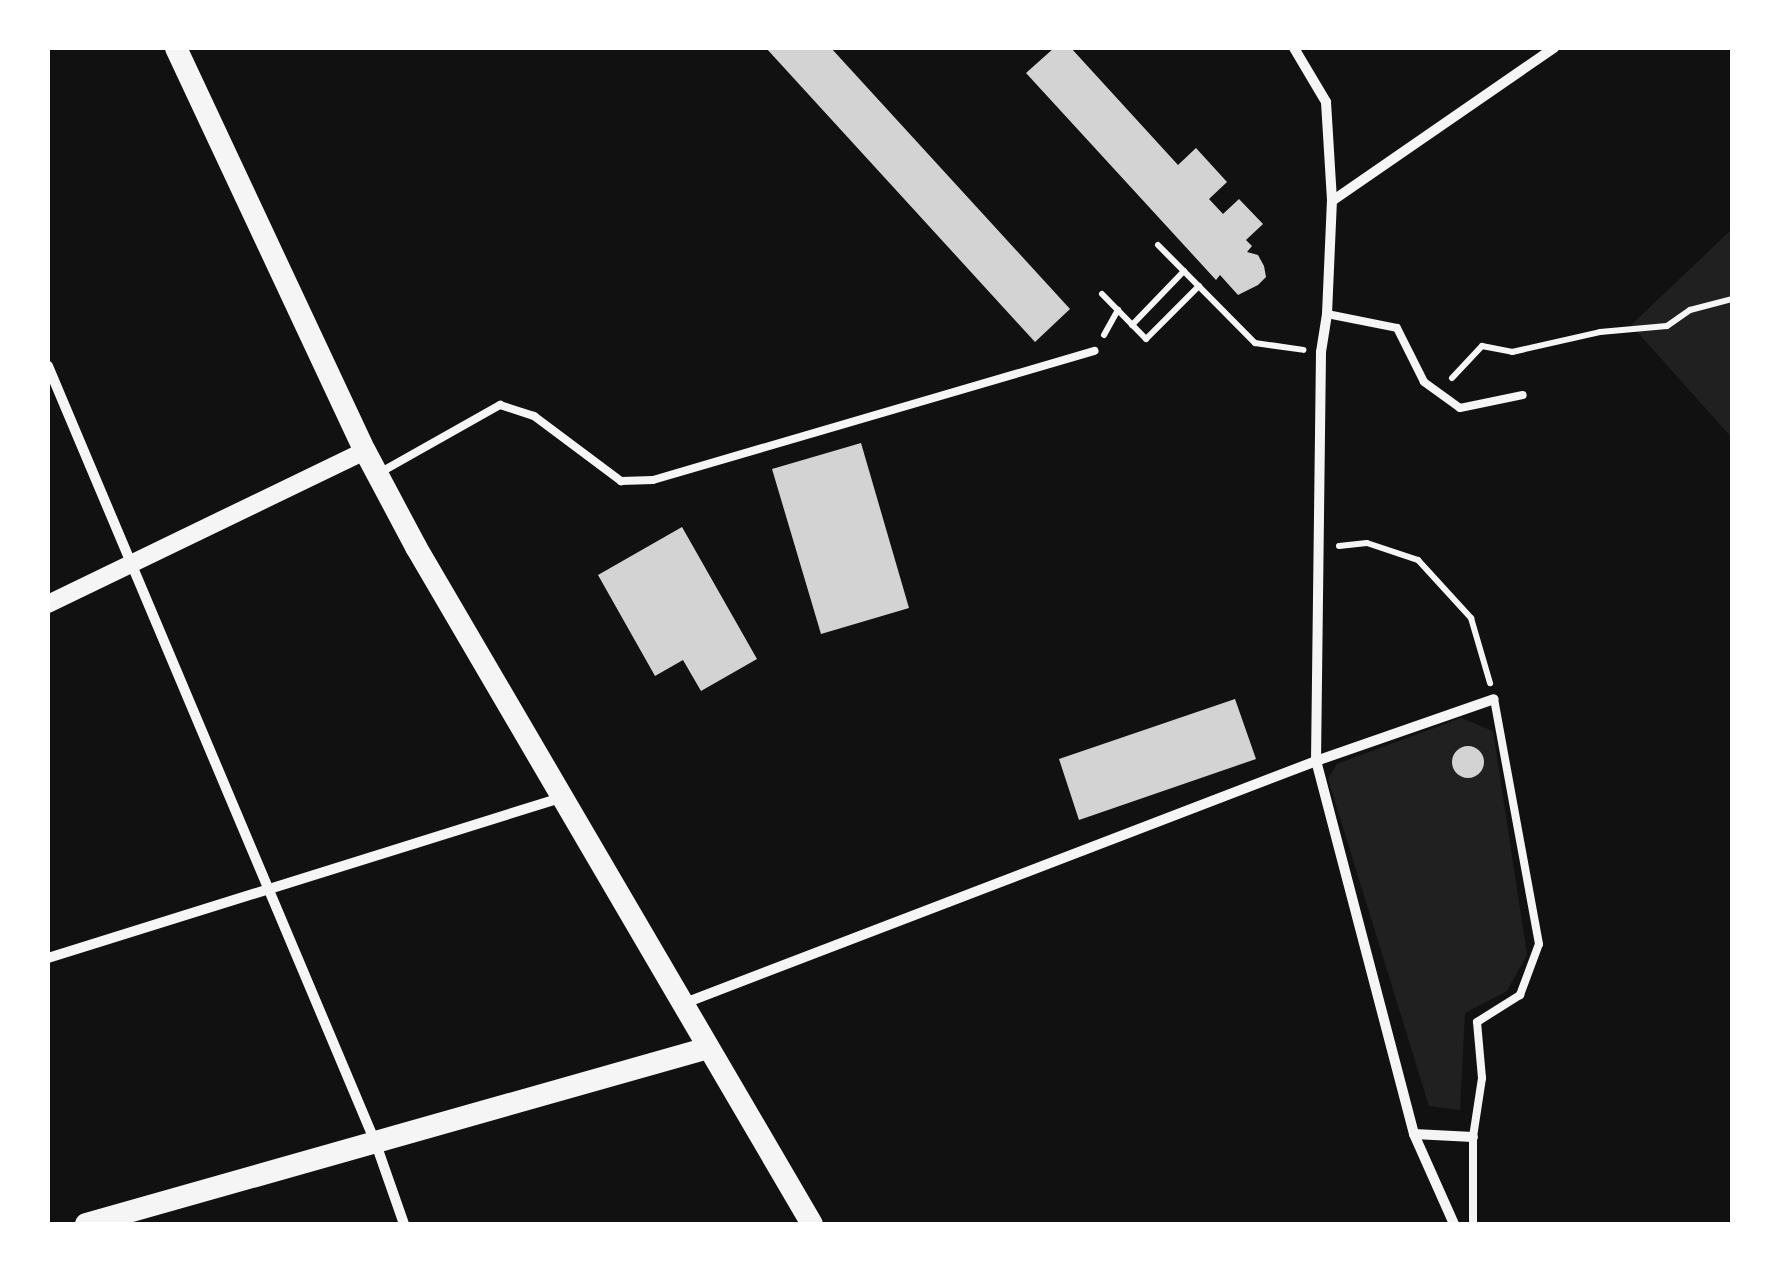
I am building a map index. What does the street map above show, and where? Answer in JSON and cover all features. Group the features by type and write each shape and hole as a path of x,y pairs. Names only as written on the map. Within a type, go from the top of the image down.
{"main road":[{"path":"176,48 378,474 561,798 812,1224"},
{"path":"86,1224 708,1048"}],"street":[{"path":"1294,48 1326,102 1332,201 1327,314 1320,352 1316,761 1414,1134 1454,1224"},
{"path":"1332,201 1554,48"},
{"path":"48,366 376,1144 404,1224"},
{"path":"48,604 366,450"},
{"path":"684,1004 1316,761 1494,698"},
{"path":"48,958 561,798"},
{"path":"1414,1134 1473,1137"}],"lane":[{"path":"1327,314 1396,328 1420,374 1460,408 1522,394"},
{"path":"378,474 500,406 534,416 621,481 653,480 1095,351"},
{"path":"1473,1224 1473,1137 1482,1078 1477,1022 1520,995 1539,944 1494,698"}],"path":[{"path":"1158,245 1255,343 1320,352"},
{"path":"1132,325 1184,270"},
{"path":"1102,294 1146,339 1199,286"},
{"path":"1420,374 1451,379 1482,346 1512,352 1600,332 1667,326 1690,310 1732,299"},
{"path":"1320,548 1367,543 1418,560 1471,618 1494,698"}],"shaded area":[{"path":"1732,229 1732,438 1631,325"},
{"path":"1461,718 1493,731 1527,955 1507,991 1465,1013 1460,1110 1429,1106 1328,779 1337,764"}],"building":[{"path":"766,48 831,48 1070,309 1035,342"},
{"path":"1054,48 1071,48 1178,165 1196,148 1227,182 1209,199 1223,214 1239,199 1263,224 1246,240 1252,246 1247,252 1258,255 1264,266 1266,277 1258,285 1238,295 1220,275 1216,280 1026,73"},
{"path":"861,443 909,608 821,634 772,469"},
{"path":"682,527 757,659 701,691 683,660 655,676 598,575"},
{"path":"1235,699 1256,759 1079,820 1059,759"},
{"path":"1468,746 1479,751 1484,762 1479,773 1468,778 1457,773 1452,762 1457,751"}]}
